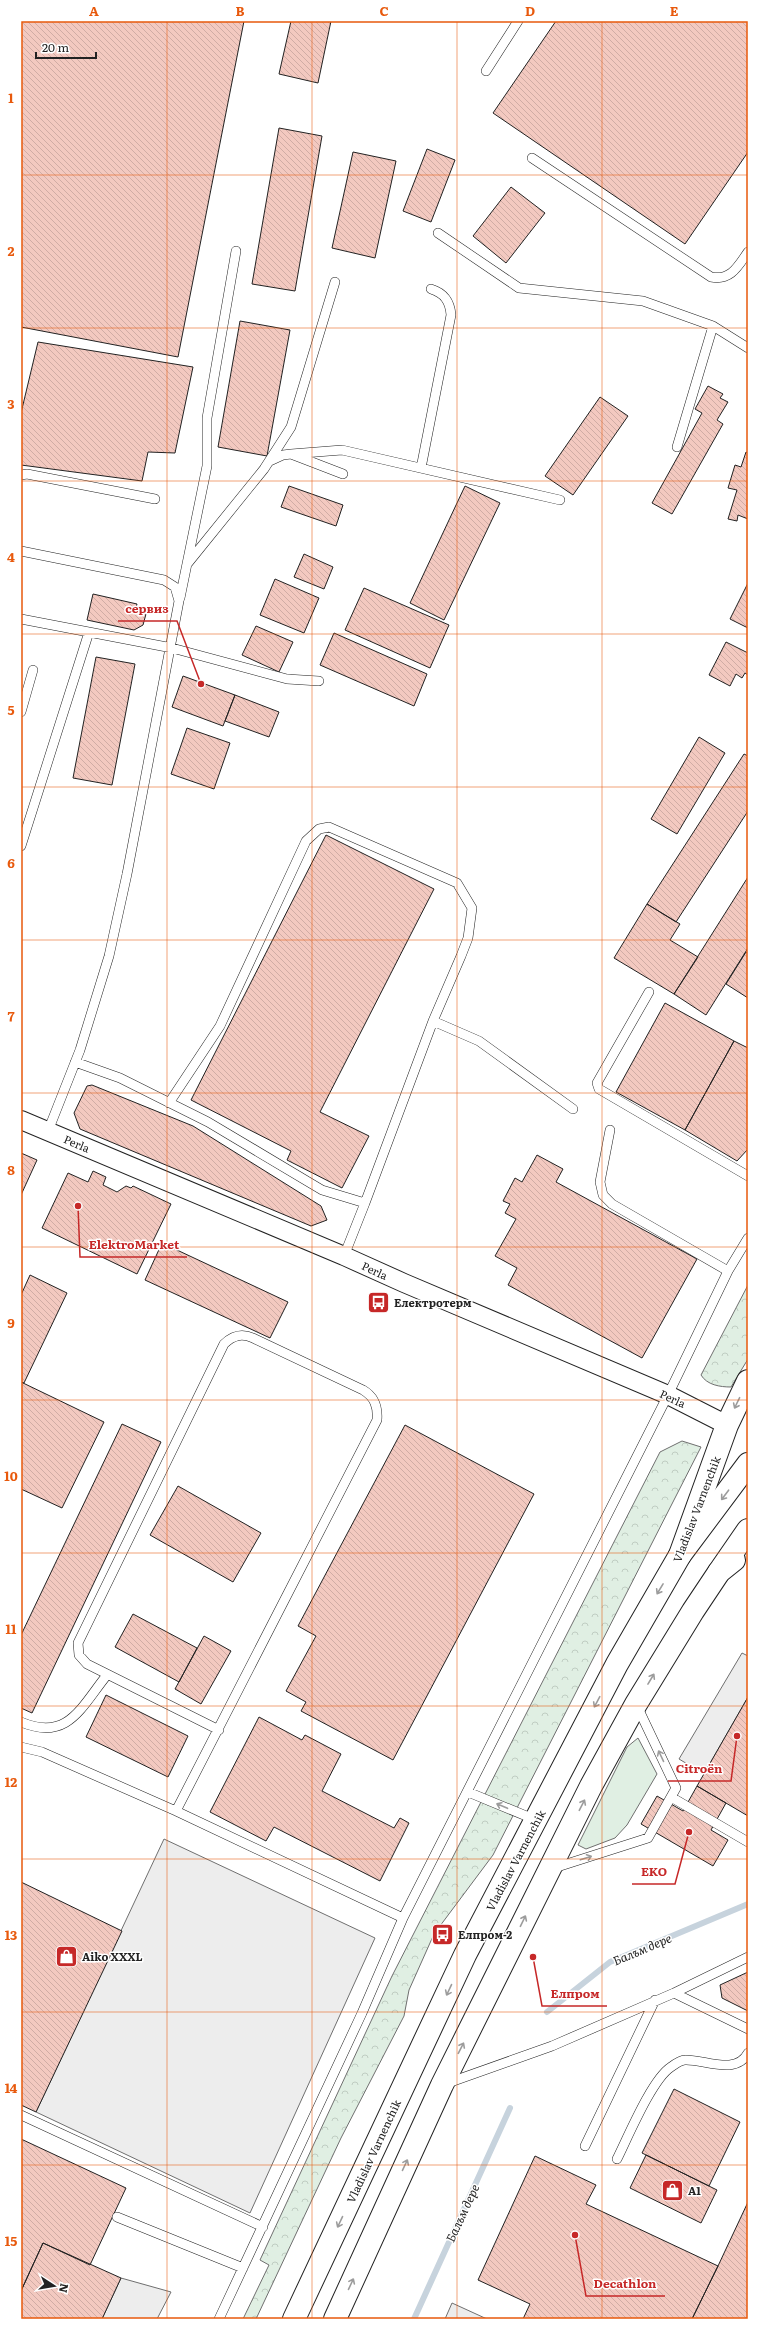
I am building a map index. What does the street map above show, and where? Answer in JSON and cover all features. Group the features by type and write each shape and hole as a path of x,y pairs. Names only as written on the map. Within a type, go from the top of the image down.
{"main road":[{"name":"Vladislav Varnenchik","path":"294,2319 465,1955 617,1664 680,1555 727,1425 748,1381"},
{"path":"680,1555 748,1464"},
{"path":"336,2317 442,2085 549,1870 636,1704 748,1530"},
{"path":"720,1572 748,1547"}],"street":[{"name":"Perla","path":"21,1120 668,1395 727,1425"}],"lane":[{"path":"486,71 518,21"},
{"path":"532,158 712,277 718,279 732,274 748,252"},
{"path":"438,233 519,288 643,300 713,326 748,348"},
{"path":"48,1131 75,1062 109,956 172,648 179,601 207,466 207,418 236,251"},
{"path":"264,469 291,427 335,282"},
{"path":"421,468 450,315 448,301 444,295 431,289"},
{"path":"677,448 713,326"},
{"path":"186,566 275,457 291,454 342,450 560,500"},
{"path":"291,454 343,474"},
{"path":"21,475 27,474 154,499"},
{"path":"21,551 164,580 175,587 179,601"},
{"path":"21,619 172,648 287,680 319,681"},
{"path":"21,846 89,632"},
{"path":"21,712 33,670"},
{"path":"169,1102 220,1026 306,841 318,829 329,827 456,883 472,908 468,938 433,1021 344,1256"},
{"path":"648,992 597,1083 599,1089 748,1176"},
{"path":"433,1021 479,1041 573,1109"},
{"path":"75,1062 120,1078 208,1122 322,1190 365,1203"},
{"path":"610,1130 600,1182 603,1195 612,1204 728,1271"},
{"path":"219,2319 404,1918 668,1395 728,1271 748,1238"},
{"path":"176,1811 219,1730 377,1420 376,1404 372,1397 363,1390 247,1335 234,1336 224,1344 79,1638 77,1649 82,1660 107,1675 219,1730"},
{"path":"21,1722 35,1728 50,1729 64,1725 74,1717 107,1675"},
{"path":"549,1870 648,1838 676,1788 636,1704"},
{"path":"21,1747 42,1752 176,1811 404,1918"},
{"path":"468,1792 536,1820"},
{"path":"671,1797 748,1842"},
{"path":"442,2085 552,2046 674,1993 748,1957"},
{"path":"674,1993 748,2029"},
{"path":"585,2146 655,2000"},
{"path":"617,2159 659,2078 670,2067 684,2060 716,2065 734,2064 748,2053"},
{"path":"21,2115 262,2227"},
{"path":"117,2217 243,2268"}],"green space":[{"path":"748,1285 748,1359 731,1387 714,1385 701,1375"},
{"path":"682,1441 701,1447 493,1855 434,1934 409,1990 404,2016 341,2138 256,2319 243,2319 269,2265 260,2260 392,1976 660,1452"},
{"path":"638,1738 657,1774 627,1825 615,1838 586,1849 578,1845 627,1747"}],"shaded area":[{"path":"742,1653 748,1656 748,1697 704,1774 679,1759"},
{"path":"164,1839 375,1938 250,2213 36,2112"},
{"path":"121,2278 171,2292 157,2319 102,2319"},
{"path":"452,2303 487,2319 445,2319"}],"building":[{"path":"21,21 244,21 178,357 21,327"},
{"path":"291,21 331,21 318,83 279,74"},
{"path":"556,21 748,21 748,152 685,244 493,113"},
{"path":"279,128 322,136 295,291 252,284"},
{"path":"427,149 455,160 431,222 403,211"},
{"path":"353,152 396,161 375,258 332,248"},
{"path":"511,187 545,213 506,263 473,236"},
{"path":"240,321 290,330 267,456 218,447"},
{"path":"38,342 193,367 175,453 148,452 142,481 21,465 21,413"},
{"path":"708,386 723,394 720,398 728,402 717,420 723,424 672,514 652,503 702,413 695,409"},
{"path":"600,397 628,416 573,495 545,476"},
{"path":"746,452 748,453 748,519 738,515 737,521 728,519 737,490 728,488 735,465 741,467"},
{"path":"289,486 343,505 336,526 281,507"},
{"path":"465,486 500,503 444,620 410,603"},
{"path":"304,554 333,567 324,589 294,577"},
{"path":"275,579 319,598 304,633 260,615"},
{"path":"748,583 748,628 730,619"},
{"path":"364,588 449,625 430,668 345,630"},
{"path":"93,594 137,604 135,611 146,614 143,625 134,630 87,620"},
{"path":"256,626 293,642 279,672 242,655"},
{"path":"334,633 427,674 414,706 320,665"},
{"path":"726,642 748,653 748,675 745,673 742,678 736,674 730,686 709,675"},
{"path":"96,657 135,664 112,785 73,778"},
{"path":"183,676 235,695 223,726 172,707"},
{"path":"235,695 279,712 269,737 225,721"},
{"path":"187,728 230,743 214,789 171,774"},
{"path":"699,737 725,753 677,834 651,819"},
{"path":"744,754 748,756 748,811 676,922 647,904"},
{"path":"326,835 434,889 320,1112 369,1136 342,1188 287,1160 291,1151 191,1100"},
{"path":"748,877 748,948 706,1015 674,994"},
{"path":"647,904 680,924 670,940 698,957 674,994 614,958"},
{"path":"746,952 748,953 748,998 726,984"},
{"path":"665,1003 734,1041 685,1130 616,1092"},
{"path":"734,1041 748,1048 748,1149 737,1161 685,1130"},
{"path":"92,1085 193,1126 321,1206 327,1220 311,1226 80,1129 74,1113 87,1086"},
{"path":"21,1153 37,1160 21,1195"},
{"path":"537,1155 563,1169 556,1182 697,1259 642,1358 508,1285 517,1268 495,1256 516,1219 505,1213 510,1204 503,1201 515,1178 522,1182"},
{"path":"93,1171 106,1177 103,1185 117,1192 126,1186 131,1188 133,1186 171,1204 137,1274 42,1228 68,1173 88,1182"},
{"path":"162,1243 288,1302 270,1338 145,1280"},
{"path":"30,1275 67,1293 24,1383 21,1382 21,1295"},
{"path":"21,1382 104,1422 62,1508 21,1489"},
{"path":"122,1424 161,1442 32,1713 21,1708 21,1635"},
{"path":"405,1425 534,1494 393,1760 301,1711 306,1702 286,1691 316,1636 298,1626"},
{"path":"178,1486 261,1533 233,1582 150,1535"},
{"path":"133,1614 197,1648 179,1682 115,1647"},
{"path":"204,1636 231,1651 201,1704 175,1689"},
{"path":"106,1695 188,1736 168,1777 86,1737"},
{"path":"748,1697 748,1816 697,1786"},
{"path":"259,1717 302,1740 305,1735 341,1754 322,1791 394,1828 400,1818 409,1823 380,1881 274,1827 266,1841 210,1812"},
{"path":"697,1786 726,1803 711,1830 728,1840 713,1866 641,1824 657,1796 683,1811"},
{"path":"21,1882 122,1931 36,2112 21,2105"},
{"path":"748,1972 748,2011 722,1998 720,1985"},
{"path":"674,2089 740,2122 709,2186 642,2153"},
{"path":"21,2139 126,2188 90,2265 43,2243 21,2291"},
{"path":"646,2155 717,2190 701,2223 630,2188"},
{"path":"535,2156 596,2185 586,2204 718,2266 692,2319 523,2319 530,2304 478,2280"},
{"path":"748,2202 748,2319 692,2319 718,2266"},
{"path":"43,2243 121,2278 102,2319 21,2319 21,2291"}],"waterway":[{"name":"Балъм дере","path":"547,2012 610,1962 748,1904"},
{"name":"Балъм дере","path":"414,2319 510,2108"}],"place":[{"name":"сервиз","path":"201,684"},
{"name":"ElektroMarket","path":"78,1206"},
{"name":"Електротерм","path":"378,1302"},
{"name":"Citroën","path":"737,1736"},
{"name":"EKO","path":"689,1832"},
{"name":"Елпром-2","path":"442,1934"},
{"name":"Aiko XXXL","path":"66,1956"},
{"name":"Елпром","path":"533,1957"},
{"name":"A1","path":"673,2190"},
{"name":"Decathlon","path":"575,2235"}]}
